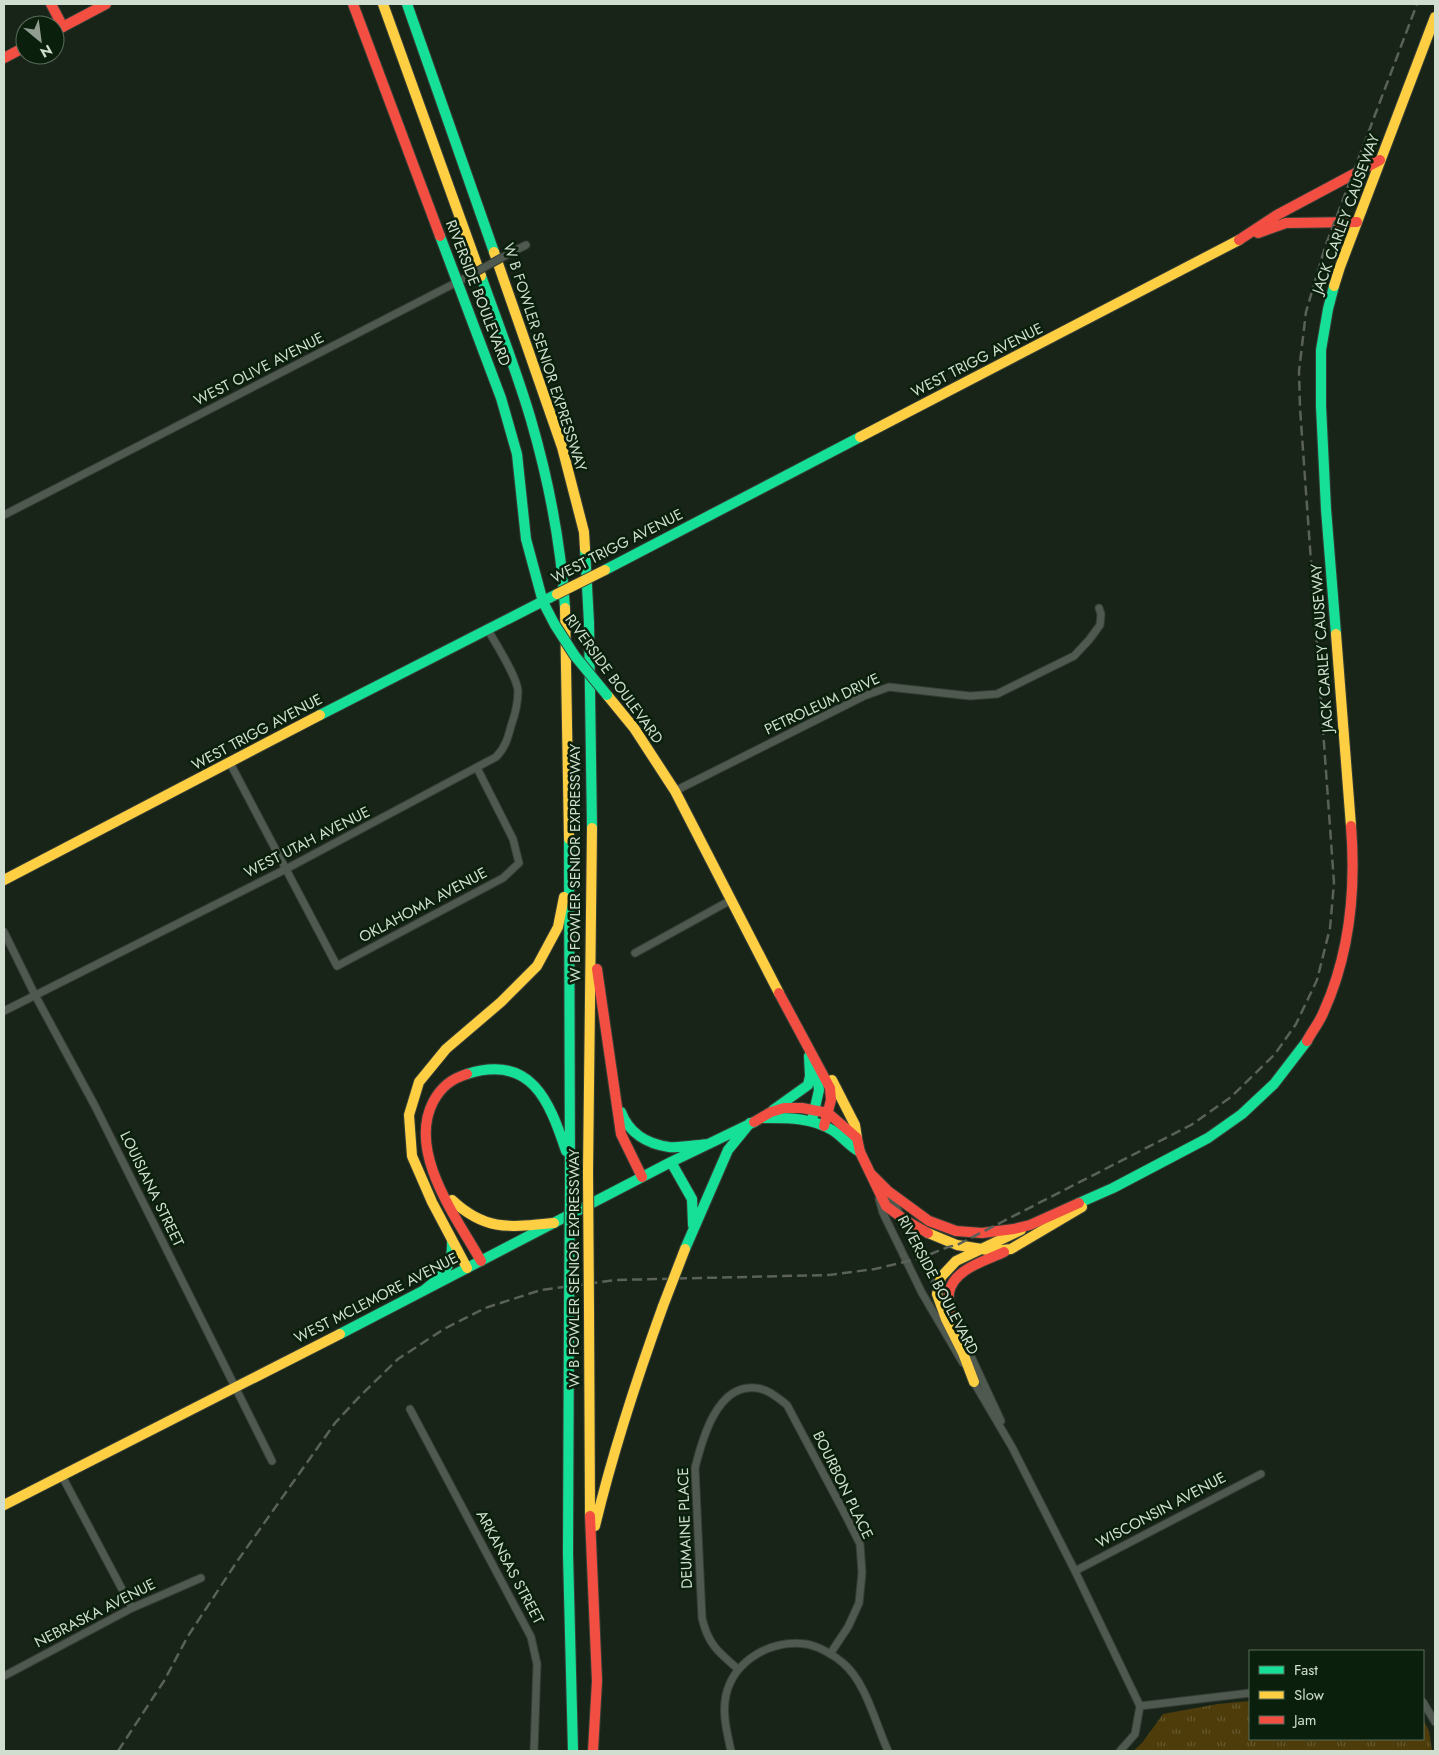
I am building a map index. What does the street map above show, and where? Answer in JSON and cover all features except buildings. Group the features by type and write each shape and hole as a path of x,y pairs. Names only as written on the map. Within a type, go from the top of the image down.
{"main road":[{"path":"65,26 106,4"},
{"name":"RIVERSIDE BOULEVARD","path":"353,4 462,279 501,398 517,454 526,539 542,602 575,656 634,728 675,791 816,1065 829,1083 831,1092 824,1126"},
{"name":"W B FOWLER SENIOR EXPRESSWAY","path":"383,4 455,201 531,420 550,495 562,564 566,626 569,772 570,1185 568,1554 572,1751"},
{"name":"W B FOWLER SENIOR EXPRESSWAY","path":"407,4 562,447 584,532 589,623 592,791 588,1309 590,1545 597,1680 593,1751"},
{"name":"JACK CARLEY CAUSEWAY","path":"871,1174 886,1189 929,1221 956,1231 982,1232 1014,1229 1030,1224 1113,1188 1208,1138 1242,1114 1274,1084 1302,1049 1324,1012 1340,968 1352,918 1353,850 1326,509 1320,406 1321,350 1328,309 1340,268 1435,17"},
{"path":"1243,238 1276,215 1380,160"},
{"path":"1243,238 1286,223 1357,222"},
{"name":"WEST TRIGG AVENUE","path":"4,880 487,628 605,570 1243,238"},
{"path":"467,1268 432,1202 412,1156 409,1115 419,1082 446,1049 501,1002 537,966 558,927 569,873"},
{"path":"591,925 621,1134 642,1177"},
{"path":"766,1115 808,1085 810,1076 809,1050"},
{"name":"RIVERSIDE BOULEVARD","path":"809,1050 819,1060 855,1125 860,1152 871,1174"},
{"name":"RIVERSIDE BOULEVARD","path":"812,1122 819,1090 816,1065"},
{"path":"481,1261 441,1188 426,1147 430,1108 446,1084 471,1072 501,1069 523,1075 541,1094 552,1114 570,1161"},
{"path":"615,1100 625,1123 640,1138 668,1148 708,1144"},
{"name":"WEST MCLEMORE AVENUE","path":"4,1505 236,1388 642,1177 766,1115 784,1108 815,1110 828,1113"},
{"path":"828,1113 857,1138"},
{"name":"WEST MCLEMORE AVENUE","path":"766,1115 799,1118 824,1126 860,1152"},
{"path":"590,1545 608,1471 633,1389 663,1306 692,1230 728,1150 750,1123"},
{"path":"672,1162 692,1199 692,1230"},
{"name":"JACK CARLEY CAUSEWAY","path":"871,1174 886,1206 900,1216 936,1237 957,1245 994,1251 1011,1249 1053,1226 1113,1188"},
{"path":"441,1188 458,1206 478,1221 500,1227 554,1223"},
{"path":"974,1382 937,1294 941,1277 956,1261 1030,1224"},
{"path":"423,1291 444,1273 452,1262 452,1240"},
{"path":"950,1313 949,1294 951,1285 959,1275 1011,1249"}],"street":[{"name":"WEST OLIVE AVENUE","path":"4,515 526,245"},
{"name":"PETROLEUM DRIVE","path":"675,791 864,696 889,686 970,696 997,694 1074,656 1100,625 1102,614 1099,608"},
{"name":"WEST UTAH AVENUE","path":"4,1011 286,869 496,757 502,752 508,739 517,702 518,689 487,628"},
{"path":"230,763 286,869"},
{"name":"OKLAHOMA AVENUE","path":"286,869 337,966 503,878 519,864 513,839 477,768"},
{"path":"635,952 731,900"},
{"name":"LOUISIANA STREET","path":"4,932 35,995 95,1106 272,1461"},
{"name":"RIVERSIDE BOULEVARD","path":"871,1174 883,1213 922,1293 1012,1447 1075,1571 1140,1706"},
{"name":"RIVERSIDE BOULEVARD","path":"886,1189 938,1287 991,1398 1012,1447"},
{"name":"BOURBON PLACE","path":"741,1389 756,1388 772,1394 787,1404 860,1544 862,1573 859,1603 848,1627 830,1654"},
{"name":"DEUMAINE PLACE","path":"738,1669 719,1652 706,1636 702,1618 695,1468 701,1444 716,1409 727,1397 741,1389"},
{"name":"ARKANSAS STREET","path":"410,1409 531,1637 537,1664 534,1751"},
{"name":"WISCONSIN AVENUE","path":"1075,1571 1261,1474"},
{"path":"62,1476 132,1608"},
{"name":"NEBRASKA AVENUE","path":"4,1676 132,1608 200,1578"},
{"path":"731,1751 724,1717 727,1693 738,1669 756,1653 782,1645 806,1644 830,1654 844,1664 859,1682 888,1751"},
{"path":"1120,1751 1135,1734 1140,1706 1249,1693"},
{"path":"1424,1704 1435,1722"}],"green space":[{"path":"1249,1701 1249,1740 1424,1740 1424,1721 1429,1731 1432,1751 1133,1751 1142,1743 1163,1714 1218,1704"}],"railway":[{"path":"118,1751 164,1681 188,1636 238,1560 335,1423 398,1359 444,1329 485,1308 541,1290 616,1280 829,1275 875,1269 921,1258 957,1245 1191,1125 1231,1097 1275,1054 1296,1024 1317,980 1330,928 1334,883 1300,408 1299,371 1306,312 1325,247 1417,4"}],"traffic: fast":[{"path":"407,4 494,252"},
{"path":"440,236 501,398 517,454 526,539 543,602 555,625"},
{"path":"481,276 520,384 549,490 557,537 565,608"},
{"path":"1334,286 1321,350 1321,406 1326,509 1336,634"},
{"path":"605,570 860,437"},
{"path":"585,549 589,623 592,828"},
{"path":"320,715 557,594"},
{"path":"555,625 575,656 607,695"},
{"path":"569,839 570,1185"},
{"path":"1079,1203 1113,1188 1208,1138 1242,1114 1274,1084 1307,1041"},
{"path":"773,1110 808,1085 810,1076 809,1056"},
{"path":"813,1116 819,1090 816,1068"},
{"path":"467,1074 489,1069 507,1070 522,1076 534,1086 544,1099 566,1151"},
{"path":"621,1112 634,1132 653,1143 669,1147 708,1144"},
{"path":"762,1118 798,1119 816,1123 832,1130 860,1152"},
{"path":"340,1334 671,1162 754,1122"},
{"path":"685,1249 728,1150 750,1123"},
{"path":"671,1162 692,1199 693,1225"},
{"path":"569,1312 570,1185"},
{"path":"423,1291 445,1271 451,1259 452,1242"},
{"path":"569,1312 568,1554 573,1751"}],"traffic: slow":[{"path":"383,4 481,276"},
{"path":"1334,286 1435,17"},
{"path":"860,437 1239,240"},
{"path":"494,252 562,447 584,532 585,549"},
{"path":"557,594 605,570"},
{"path":"565,608 569,839"},
{"path":"1336,634 1351,826"},
{"path":"607,695 634,728 675,791 779,993"},
{"path":"4,880 320,715"},
{"path":"588,1172 592,828"},
{"path":"467,1268 432,1202 412,1156 409,1115 419,1082 446,1049 501,1002 537,966 558,927 564,897"},
{"path":"832,1080 855,1125 857,1138"},
{"path":"588,1172 589,1309"},
{"path":"452,1200 476,1218 500,1225 525,1226 554,1223"},
{"path":"928,1233 957,1245 994,1251 1011,1249 1082,1207"},
{"path":"974,1382 937,1294 941,1277 956,1261 1021,1230"},
{"path":"663,1306 685,1249"},
{"path":"595,1526 626,1415 663,1306"},
{"path":"589,1309 590,1516"},
{"path":"4,1505 340,1334"}],"traffic: jam":[{"path":"51,4 57,15"},
{"path":"65,26 106,4"},
{"path":"353,4 440,236"},
{"path":"4,58 15,52"},
{"path":"1239,240 1277,215 1380,160"},
{"path":"1258,233 1286,223 1357,222"},
{"path":"1307,1041 1322,1015 1333,989 1345,944 1352,897 1351,826"},
{"path":"597,969 621,1134 642,1177"},
{"path":"779,993 830,1088 831,1100 824,1126"},
{"path":"467,1074 447,1084 436,1097 427,1122 426,1142 430,1163 438,1184 448,1205 481,1261"},
{"path":"754,1122 771,1112 784,1108 802,1108 828,1113 857,1138 860,1152 886,1206 905,1220 928,1233"},
{"path":"871,1174 888,1191 929,1221 956,1231 982,1233 1014,1229 1030,1225 1079,1203"},
{"path":"950,1313 949,1293 957,1278 971,1267 1004,1252"},
{"path":"590,1516 597,1681 593,1751"}]}
